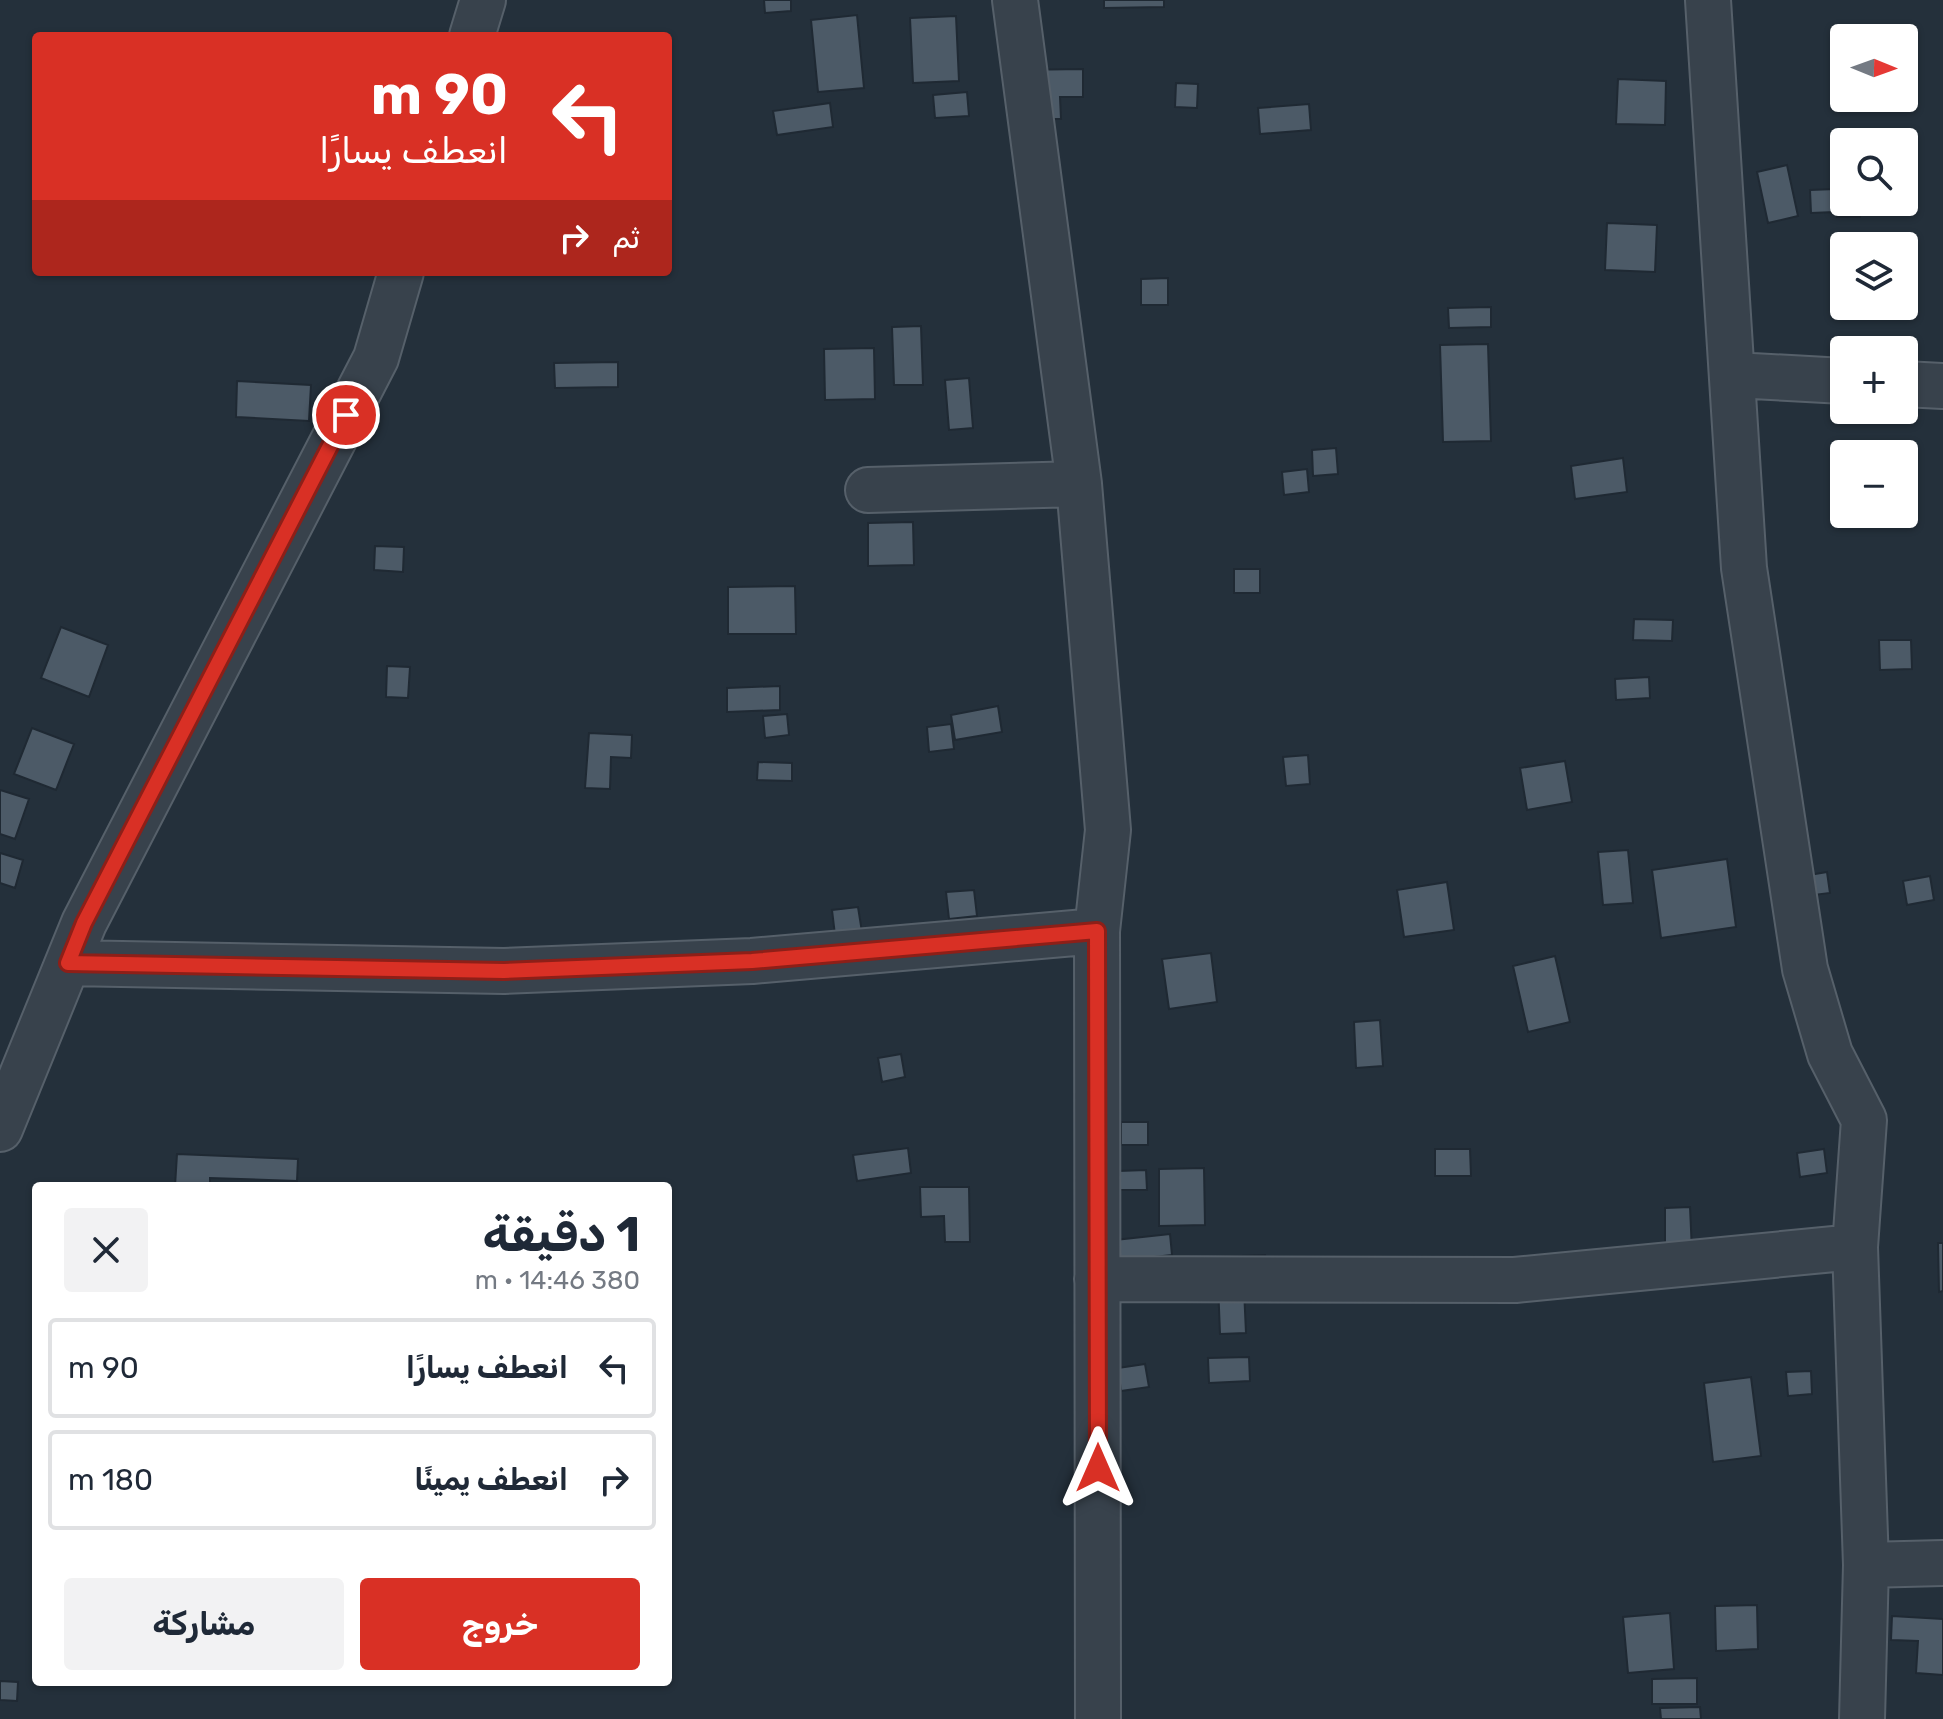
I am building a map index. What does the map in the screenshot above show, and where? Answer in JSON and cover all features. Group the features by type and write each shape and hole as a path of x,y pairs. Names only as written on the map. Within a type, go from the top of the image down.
{"street":[{"path":"473,32 483,0"},
{"path":"1015,0 1079,484 1108,830 1097,931 1098,1719"},
{"path":"1708,0 1744,568 1805,969 1830,1054 1864,1120 1855,1247 1866,1565 1862,1719"},
{"path":"0,1129 84,923 376,358 400,276"},
{"path":"1734,375 1830,380"},
{"path":"1918,385 1943,386"},
{"path":"868,490 1079,484"},
{"path":"68,963 504,971 752,961 1097,931"},
{"path":"1097,1279 1515,1280 1855,1247"},
{"path":"1866,1565 1943,1563"}],"building":[{"path":"764,0 791,0 791,11 765,13"},
{"path":"1104,0 1164,0 1164,7 1104,8"},
{"path":"857,15 864,88 818,92 811,20"},
{"path":"956,16 959,81 913,83 910,18"},
{"path":"1083,69 1083,97 1060,97 1061,119 1017,119 1016,70"},
{"path":"1618,79 1666,81 1665,125 1616,124"},
{"path":"1176,83 1198,84 1197,108 1175,107"},
{"path":"967,92 969,116 935,118 933,95"},
{"path":"830,103 833,127 777,135 773,111"},
{"path":"1309,104 1311,130 1260,134 1258,108"},
{"path":"1787,165 1798,216 1768,223 1757,172"},
{"path":"1830,189 1830,212 1811,213 1810,190"},
{"path":"1607,223 1657,225 1655,272 1605,270"},
{"path":"1168,278 1168,305 1141,305 1141,279"},
{"path":"1491,307 1491,327 1449,328 1448,308"},
{"path":"921,326 923,385 894,385 892,327"},
{"path":"1488,344 1491,441 1443,442 1440,345"},
{"path":"874,348 875,399 825,400 824,349"},
{"path":"618,362 618,387 555,388 554,363"},
{"path":"969,378 973,428 949,430 945,380"},
{"path":"237,381 311,385 309,421 236,417"},
{"path":"1336,448 1338,474 1313,476 1312,450"},
{"path":"1623,458 1627,492 1575,499 1571,466"},
{"path":"1307,469 1309,492 1284,495 1282,472"},
{"path":"913,522 914,565 868,566 868,523"},
{"path":"375,546 404,547 403,572 374,570"},
{"path":"1234,569 1260,569 1260,593 1234,593"},
{"path":"795,586 796,634 728,634 728,587"},
{"path":"1634,619 1673,620 1672,641 1633,640"},
{"path":"61,627 108,645 89,697 41,678"},
{"path":"1879,640 1911,640 1912,669 1880,670"},
{"path":"387,666 410,667 408,698 386,697"},
{"path":"1649,677 1650,698 1616,700 1615,679"},
{"path":"780,686 780,710 727,712 727,688"},
{"path":"998,706 1002,732 955,740 951,715"},
{"path":"787,714 789,735 765,738 763,716"},
{"path":"951,724 954,749 929,752 927,727"},
{"path":"32,728 74,744 56,790 14,774"},
{"path":"589,733 632,735 631,758 611,757 610,789 585,788"},
{"path":"1308,755 1310,784 1286,786 1283,757"},
{"path":"1565,761 1572,802 1527,810 1520,768"},
{"path":"758,762 792,763 792,781 757,780"},
{"path":"0,790 29,799 15,839 0,834"},
{"path":"1628,850 1633,903 1603,905 1598,852"},
{"path":"0,853 23,860 15,888 0,883"},
{"path":"1727,859 1736,927 1661,938 1652,870"},
{"path":"1827,872 1830,893 1806,896 1803,876"},
{"path":"1930,876 1934,900 1907,905 1903,881"},
{"path":"1447,882 1454,930 1404,937 1397,890"},
{"path":"974,890 977,916 949,919 946,892"},
{"path":"858,907 862,932 835,935 832,910"},
{"path":"1211,953 1217,1002 1169,1009 1162,959"},
{"path":"1555,956 1570,1022 1528,1032 1513,966"},
{"path":"1380,1020 1383,1066 1356,1068 1354,1022"},
{"path":"901,1054 905,1077 882,1082 878,1058"},
{"path":"1121,1122 1148,1122 1148,1145 1121,1145"},
{"path":"908,1148 911,1173 857,1181 853,1155"},
{"path":"1435,1149 1470,1149 1471,1176 1435,1176"},
{"path":"1824,1149 1827,1173 1800,1177 1797,1153"},
{"path":"177,1154 298,1159 297,1181 210,1178 210,1182 175,1182"},
{"path":"1204,1168 1205,1225 1159,1226 1159,1169"},
{"path":"1146,1170 1147,1190 1119,1190 1118,1171"},
{"path":"920,1187 969,1187 970,1242 945,1242 944,1216 921,1217"},
{"path":"1690,1207 1692,1251 1665,1252 1665,1208"},
{"path":"1170,1234 1172,1255 1118,1261 1115,1240"},
{"path":"1938,1243 1943,1243 1943,1291 1939,1292"},
{"path":"1265,1255 1267,1288 1244,1289 1246,1333 1220,1334 1217,1257"},
{"path":"1249,1357 1250,1381 1209,1383 1208,1358"},
{"path":"1145,1364 1149,1387 1121,1391 1118,1368"},
{"path":"1811,1371 1812,1394 1788,1396 1786,1372"},
{"path":"1751,1377 1761,1456 1713,1462 1704,1383"},
{"path":"1757,1605 1758,1649 1716,1651 1715,1606"},
{"path":"1670,1613 1674,1669 1628,1673 1623,1617"},
{"path":"1892,1616 1943,1619 1943,1675 1916,1673 1918,1641 1891,1640"},
{"path":"1697,1678 1697,1704 1652,1704 1652,1679"},
{"path":"0,1681 18,1682 17,1701 0,1700"},
{"path":"1700,1707 1701,1719 1661,1719 1660,1708"}],"route":[{"path":"346,415 84,923 68,963 504,971 752,961 1097,931 1098,1468"}]}
